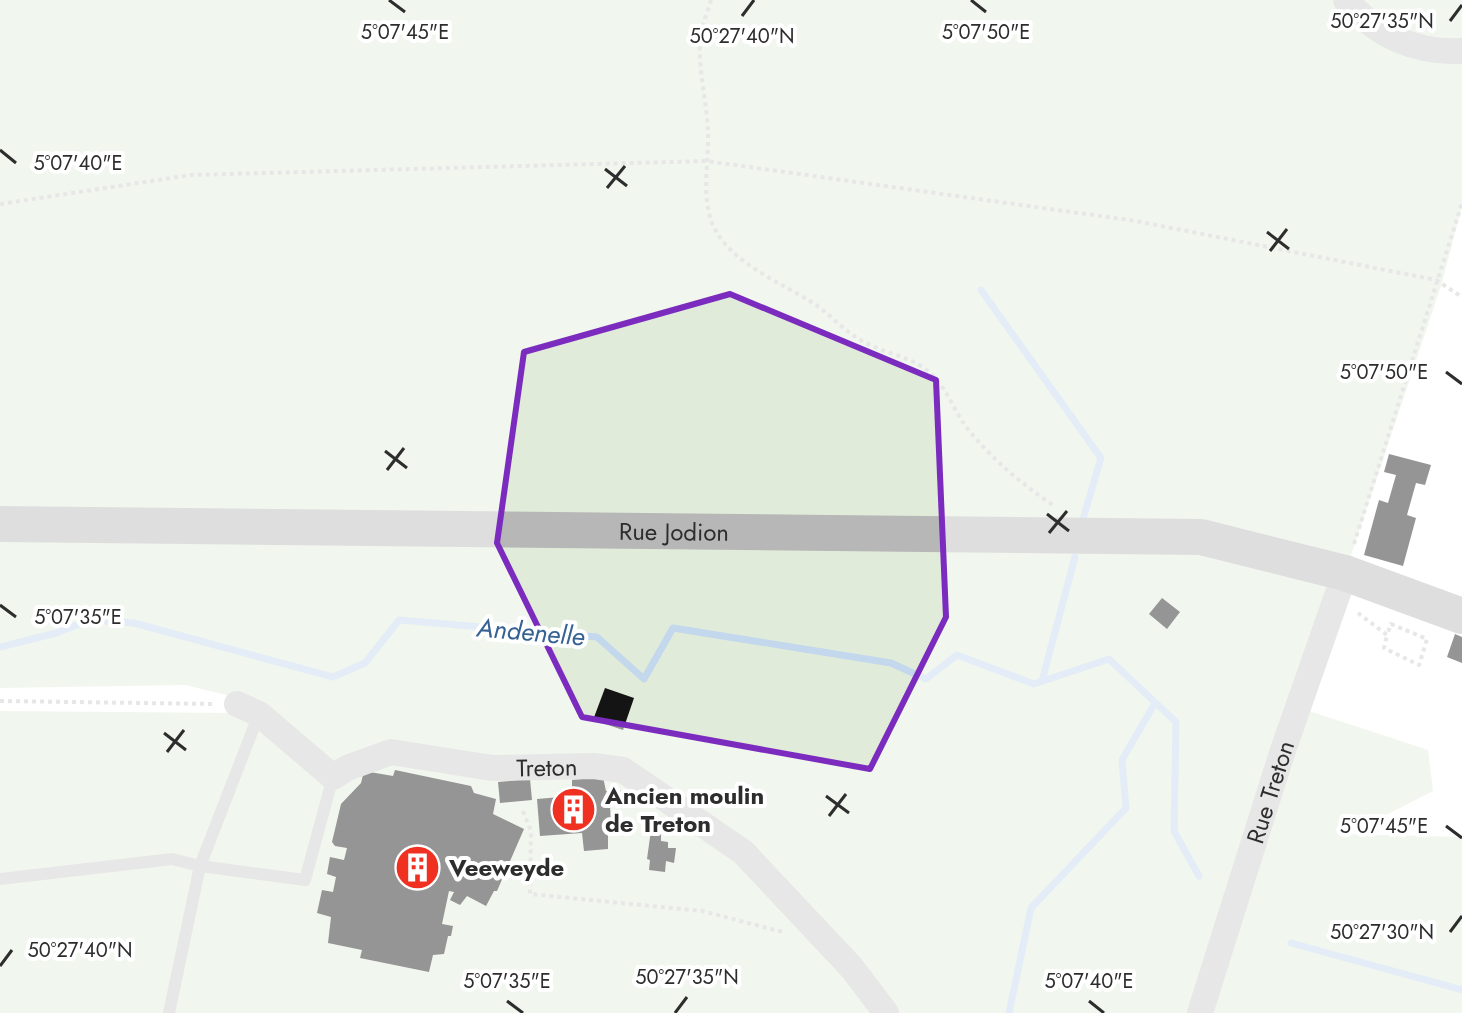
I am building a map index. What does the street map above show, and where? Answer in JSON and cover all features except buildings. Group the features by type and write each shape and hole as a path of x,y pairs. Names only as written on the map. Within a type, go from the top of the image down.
{"street":[{"path":"1346,0 1388,36 1435,52 1462,51"},
{"name":"Rue Jodion","path":"0,524 1201,537 1341,585 1462,616"},
{"name":"Rue Treton","path":"1200,1013 1282,753 1341,585"},
{"path":"248,709 333,777"},
{"name":"Treton","path":"333,777 347,768 391,752 492,768 594,766 623,770 743,852 852,968 886,1013"}],"lane":[{"path":"169,1013 200,866 248,709"},
{"path":"0,879 172,859 200,866 305,880 333,777"}],"path":[{"path":"711,0 700,40 707,105 707,202 713,224 739,257 753,269 818,306 845,332 869,345 911,359 928,371 950,396 965,426 979,442 1031,491 1066,515 1073,535"},
{"path":"0,204 191,175 706,161 1136,221 1436,280 1462,297"},
{"path":"1387,635 1341,585 1462,203"},
{"path":"1391,624 1427,639 1419,665 1384,648 1387,635 1391,624"},
{"path":"0,701 248,709"},
{"path":"523,811 531,831 530,894 702,911 788,934"}],"highlighted area":[{"path":"730,294 936,380 946,617 870,769 582,717 497,543 524,352"}],"green space":[{"path":"0,0 1462,0 1462,206 1442,283 1300,708 1428,750 1433,791 1349,834 1462,837 1462,1013 0,1013 0,711 233,713 239,698 185,685 0,688"}],"waterway":[{"path":"981,290 1101,458 1082,522"},
{"path":"1042,681 1075,557"},
{"name":"Andenelle","path":"0,647 56,633 90,620 134,623 333,677 365,663 399,620 597,637 644,679 673,628 891,663 926,679 957,655 1034,684 1109,659 1176,722 1174,831 1199,876"},
{"path":"1009,1013 1031,908 1126,808 1122,760 1155,703"},
{"path":"1291,943 1462,990"}],"place":[{"name":"Ancien moulin de Treton","path":"574,809"},
{"name":"Veeweyde","path":"418,867"}]}
